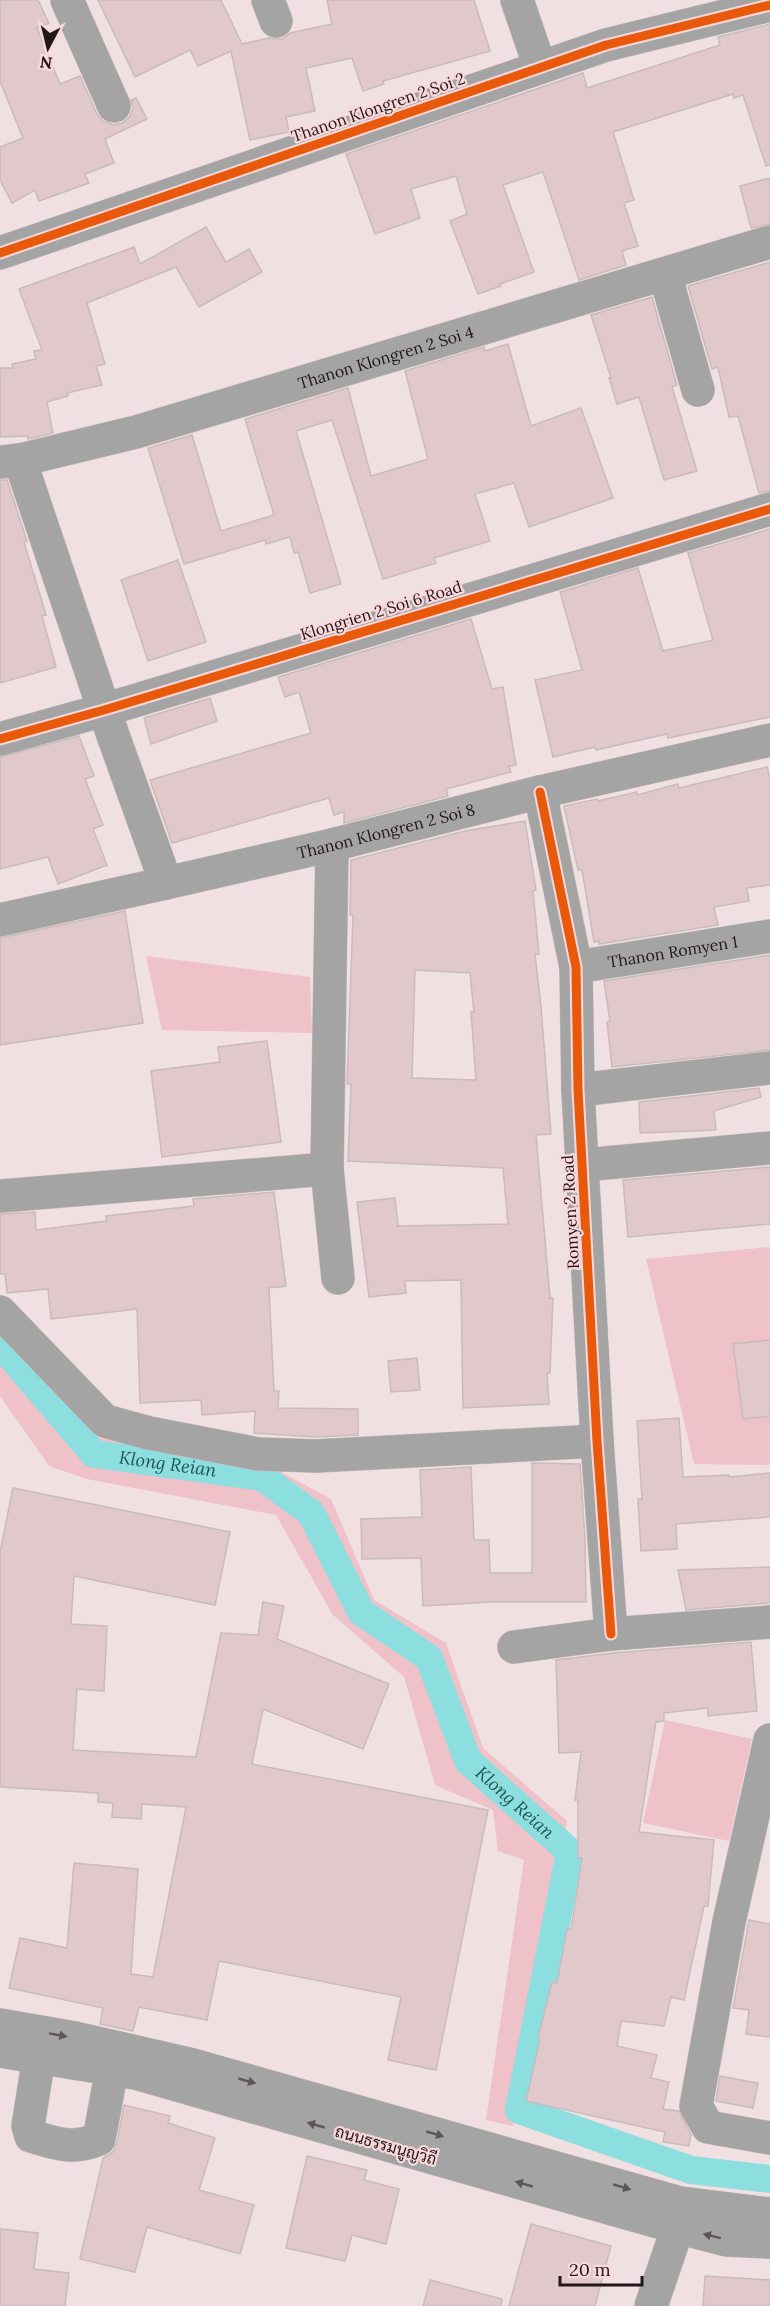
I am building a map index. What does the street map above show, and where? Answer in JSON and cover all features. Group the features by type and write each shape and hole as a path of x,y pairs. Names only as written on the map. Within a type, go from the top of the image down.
{"street":[{"path":"68,0 114,106"},
{"path":"517,0 540,68"},
{"name":"Thanon Klongren 2 Soi 2","path":"0,254 606,45 770,2"},
{"name":"Thanon Klongren 2 Soi 4","path":"10,461 136,432 770,242"},
{"path":"665,274 698,390"},
{"path":"10,461 104,710 166,883"},
{"name":"Klongrien 2 Soi 6 Road","path":"0,739 104,710 770,509"},
{"name":"Thanon Klongren 2 Soi 8","path":"0,920 332,845 540,792 770,740"},
{"name":"Romyen 2 Road","path":"540,792 576,967 578,1090 597,1441 611,1634"},
{"path":"332,845 327,1169 338,1278"},
{"name":"Thanon Romyen 1","path":"576,967 770,936"},
{"path":"578,1090 770,1068"},
{"path":"583,1165 770,1148"},
{"path":"0,1196 327,1169"},
{"path":"0,1312 105,1421 149,1433 258,1454 316,1456 597,1441"},
{"path":"514,1647 611,1634 770,1622 770,1641"},
{"path":"770,1740 729,1922 696,2106 708,2127 770,2138"},
{"name":"ถนนธรรมนูญวิถี","path":"0,2025 75,2038 189,2064 679,2215 726,2240 770,2242"},
{"name":"ถนนธรรมนูญวิถี","path":"0,2050 146,2076 679,2215 770,2214"},
{"path":"39,2057 28,2126 31,2136 62,2145 84,2145 99,2139 112,2069"},
{"path":"651,2306 679,2215"}],"shaded area":[{"path":"146,956 310,977 312,1033 162,1030"},
{"path":"770,1247 770,1465 694,1464 646,1259"},
{"path":"3,1328 100,1438 268,1465 331,1499 374,1600 446,1643 483,1748 567,1821 513,2126 486,2120 524,1860 498,1851 493,1810 435,1785 404,1677 333,1615 276,1515 87,1479 49,1466 0,1396 0,1349"},
{"path":"665,1720 752,1739 729,1841 643,1823"}],"building":[{"path":"0,0 38,0 49,23 37,28 60,84 80,76 97,114 103,121 113,125 122,123 133,109 131,100 136,98 147,119 105,139 114,163 85,174 89,183 39,201 35,190 12,203 0,180 0,147 23,138 0,81"},
{"path":"98,0 221,0 242,44 269,38 282,39 290,33 332,24 327,0 474,0 490,51 383,81 384,84 363,91 352,58 306,68 315,111 286,117 289,132 250,140 231,51 198,66 190,50 135,77"},
{"path":"770,24 770,165 766,166 743,95 734,98 733,94 613,132 634,200 624,203 638,246 622,251 626,265 579,280 543,172 503,185 534,272 500,284 501,286 478,294 450,221 467,214 456,176 411,189 420,218 375,234 346,154 583,73 587,88 720,45 718,37"},
{"path":"770,178 770,224 751,228 740,186"},
{"path":"206,227 226,262 249,249 262,272 199,307 176,267 87,303 105,364 96,366 102,385 67,393 68,396 47,402 53,433 28,439 28,436 0,437 0,368 13,368 12,364 36,359 34,351 42,350 19,289 134,247 140,264"},
{"path":"770,262 770,491 759,493 738,416 729,417 718,367 712,369 688,286"},
{"path":"652,297 677,385 672,387 697,471 664,480 639,397 617,404 591,315"},
{"path":"508,344 531,426 581,408 613,498 529,527 514,483 475,494 490,541 434,558 436,563 383,579 332,420 296,431 341,584 310,593 298,552 294,553 290,537 266,544 265,540 184,564 148,448 192,435 221,531 274,515 245,419 348,388 371,476 428,459 405,371 484,347 485,351"},
{"path":"0,480 7,480 27,541 24,542 46,615 42,616 56,667 0,683"},
{"path":"770,529 770,717 668,738 667,734 596,750 595,747 553,757 535,680 582,670 560,592 638,568 663,651 713,640 688,553"},
{"path":"178,560 206,642 148,661 121,580"},
{"path":"471,619 492,689 503,687 516,765 509,766 511,772 446,789 448,796 344,823 344,812 334,815 329,798 172,843 150,780 311,733 299,692 285,697 278,677"},
{"path":"210,698 217,721 151,744 144,718"},
{"path":"79,736 94,776 85,779 103,825 93,829 107,865 58,884 48,857 0,869 0,757"},
{"path":"767,767 770,778 770,885 747,888 749,901 714,907 718,925 599,944 599,941 594,942 582,870 578,870 564,806 637,792 637,795 678,784 679,788"},
{"path":"525,821 536,890 533,891 539,954 535,954 551,1134 536,1135 550,1298 553,1298 550,1373 547,1373 549,1404 463,1408 461,1280 405,1281 406,1293 369,1297 357,1202 395,1198 398,1226 508,1224 503,1168 348,1161 351,1084 347,1084 353,915 350,915 351,860 465,831","holes":["415,970 470,973 474,1012 471,1012 476,1080 412,1078"]},
{"path":"125,911 143,1023 0,1045 0,938"},
{"path":"770,955 770,1050 612,1067 607,1022 610,1021 604,981"},
{"path":"267,1041 281,1142 162,1157 151,1071 220,1062 218,1047"},
{"path":"759,1088 761,1097 714,1111 716,1130 640,1133 639,1102"},
{"path":"770,1167 770,1224 628,1237 623,1180"},
{"path":"274,1192 286,1286 269,1288 274,1391 279,1391 278,1408 358,1409 358,1435 316,1437 254,1433 255,1411 202,1415 201,1400 140,1403 137,1309 51,1319 48,1289 7,1293 5,1274 0,1274 0,1214 35,1212 36,1230 107,1221 106,1216 194,1206 193,1199"},
{"path":"770,1340 770,1416 743,1419 733,1344"},
{"path":"417,1358 420,1390 391,1392 388,1361"},
{"path":"679,1418 683,1477 729,1475 729,1477 770,1473 770,1517 676,1524 677,1549 641,1551 638,1499 642,1499 637,1421"},
{"path":"532,1463 580,1464 586,1602 491,1602 423,1606 421,1558 362,1559 361,1519 422,1517 420,1470 471,1467 474,1540 489,1540 490,1573 532,1573"},
{"path":"13,1488 230,1532 215,1605 74,1576 71,1624 107,1626 104,1691 77,1689 73,1750 196,1757 221,1633 258,1635 263,1602 284,1606 277,1639 389,1684 363,1749 263,1709 252,1764 488,1810 436,2070 388,2060 401,1997 219,1961 207,2020 139,2007 133,2031 100,2024 103,2008 9,1988 20,1938 67,1948 74,1863 138,1869 131,1974 153,1977 186,1807 142,1804 141,1819 112,1817 113,1803 98,1802 98,1793 0,1787 0,1552"},
{"path":"770,1567 770,1603 686,1610 678,1570"},
{"path":"751,1642 757,1711 708,1716 708,1708 664,1713 664,1721 656,1722 639,1832 714,1840 708,1906 704,1906 684,2000 671,1997 664,2026 621,2021 617,2046 657,2055 651,2078 669,2082 663,2109 679,2111 691,2135 689,2146 663,2142 665,2132 526,2101 552,1982 557,1983 567,1929 571,1929 582,1858 578,1858 578,1800 575,1800 581,1752 559,1753 556,1660"},
{"path":"749,1920 770,1924 770,2037 746,2034 749,2010 733,2008"},
{"path":"720,2076 758,2083 753,2108 716,2101"},
{"path":"124,2105 170,2116 168,2123 215,2138 199,2190 254,2205 240,2254 147,2227 135,2272 80,2259 103,2158 113,2152 117,2143"},
{"path":"307,2156 367,2170 364,2180 399,2189 386,2244 352,2235 345,2261 286,2248"},
{"path":"531,2224 611,2246 595,2306 509,2306"},
{"path":"0,2229 38,2233 34,2269 69,2273 65,2306 0,2306"},
{"path":"705,2276 770,2280 770,2306 703,2306"},
{"path":"430,2280 502,2299 501,2306 423,2306"}],"waterway":[{"name":"Klong Reian","path":"0,1344 94,1454 262,1477 311,1513 361,1612 429,1658 468,1761 570,1852 519,2110 691,2170 770,2179"}],"cycle path":[{"path":"0,253 606,45 770,5"},
{"path":"0,739 104,710 770,509"},
{"path":"540,792 576,967 578,1090 597,1441 611,1634"}]}
